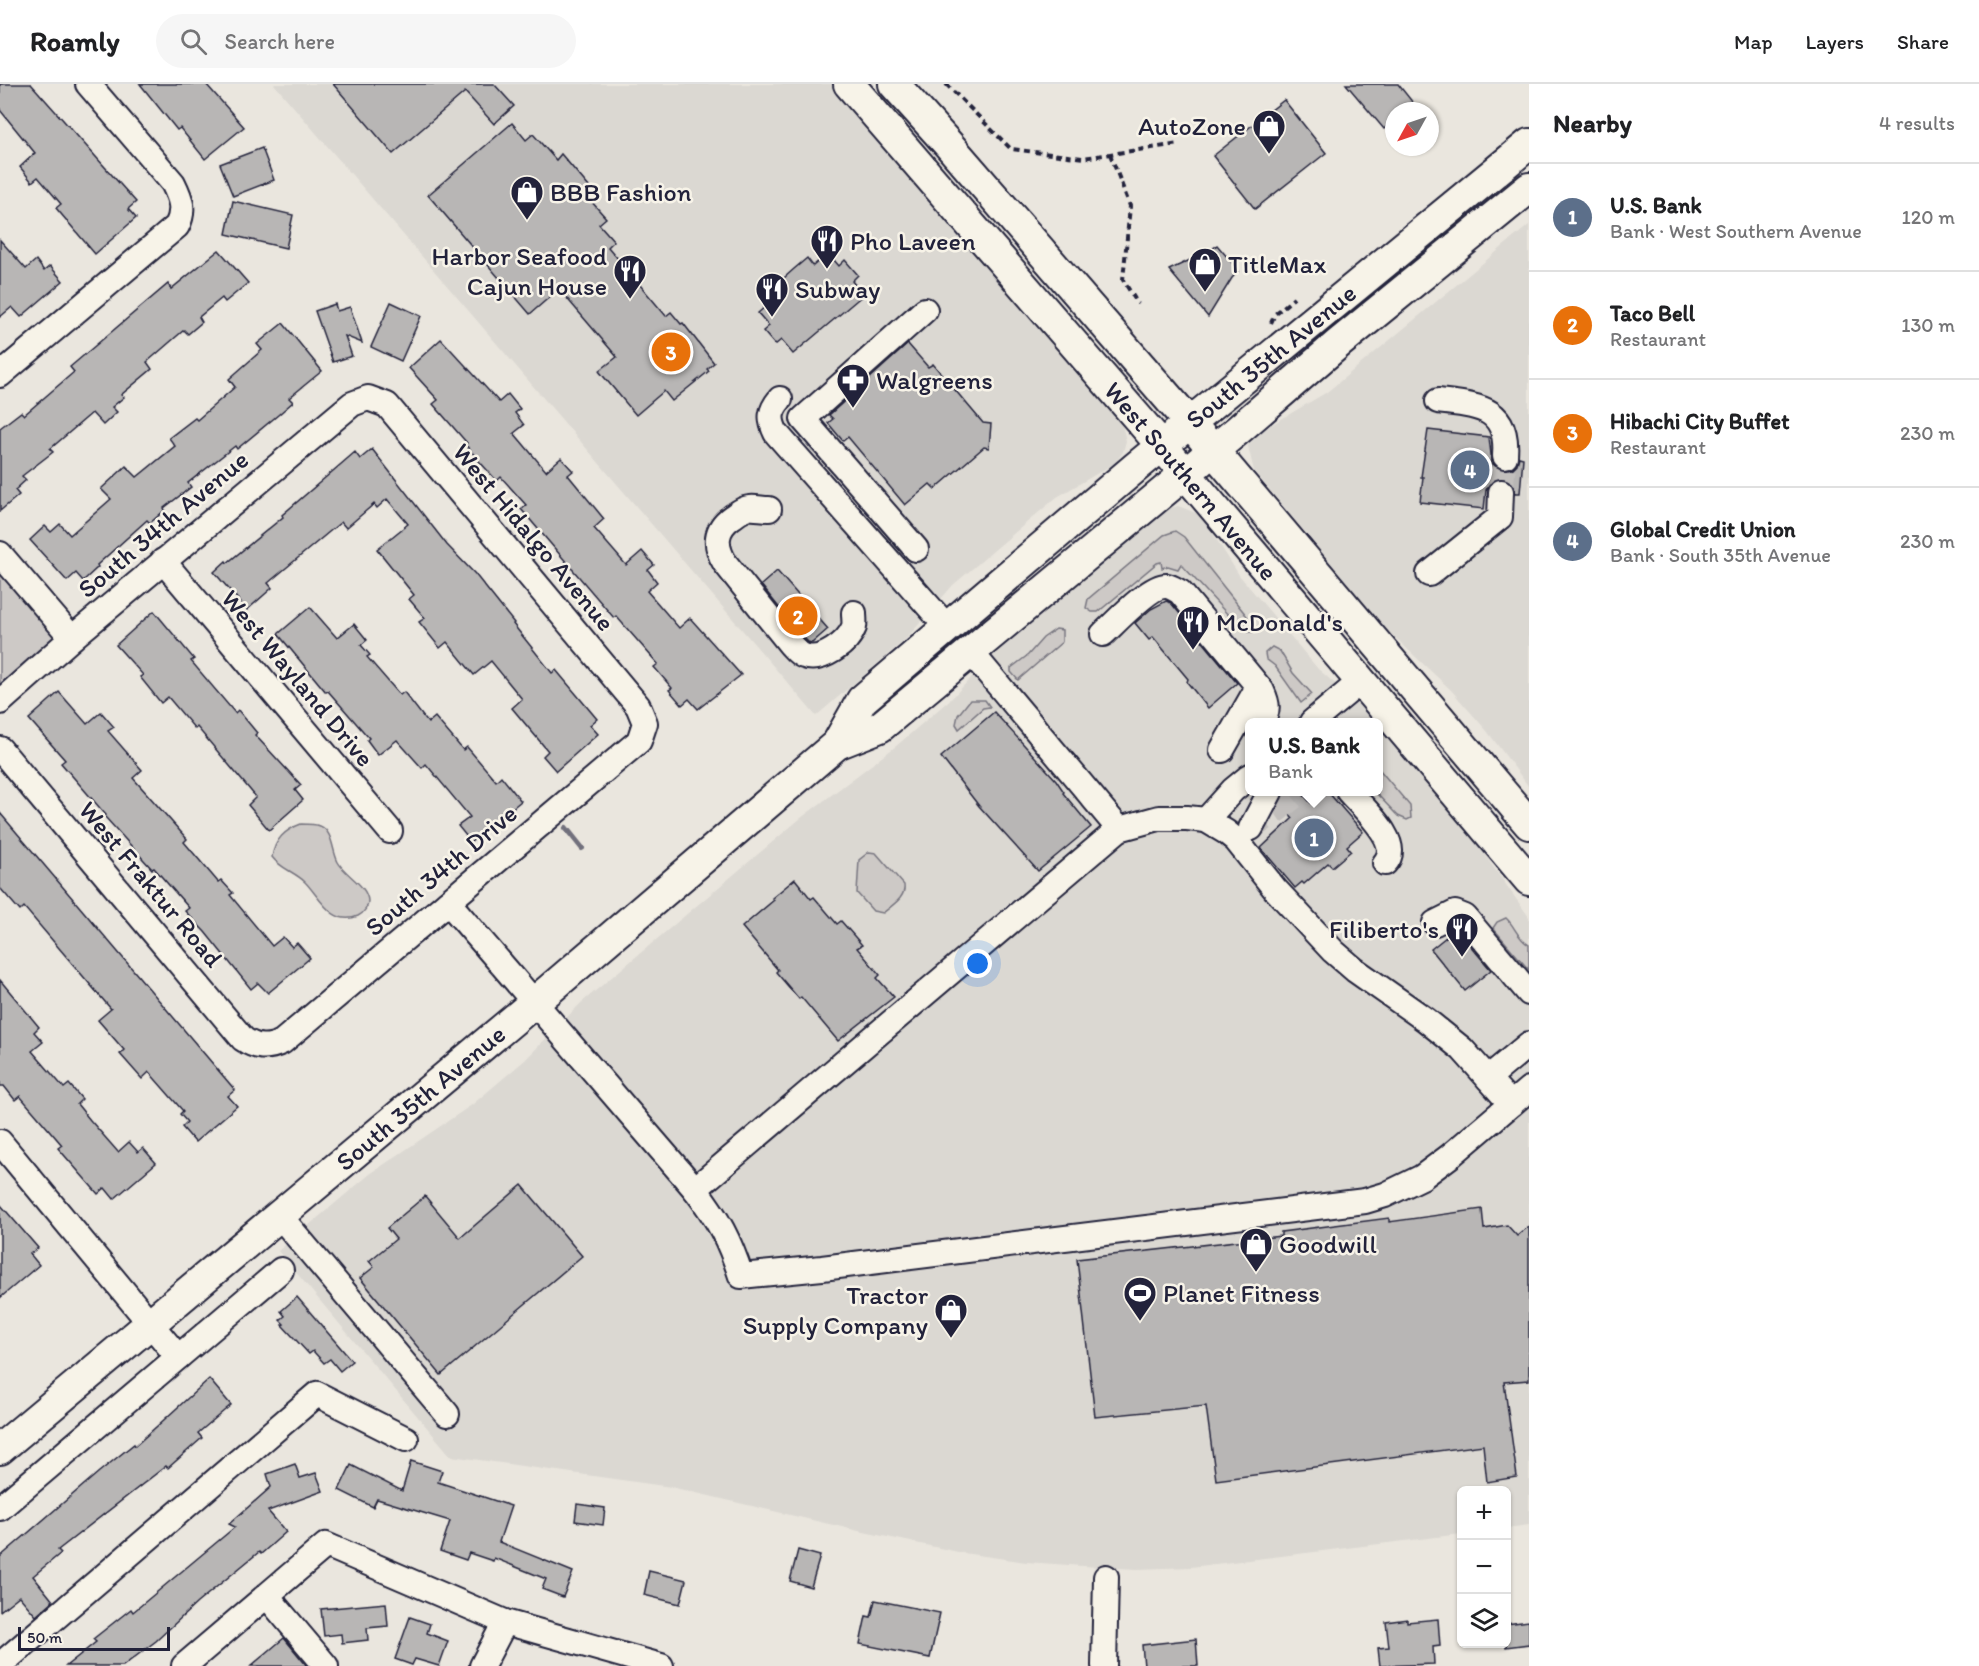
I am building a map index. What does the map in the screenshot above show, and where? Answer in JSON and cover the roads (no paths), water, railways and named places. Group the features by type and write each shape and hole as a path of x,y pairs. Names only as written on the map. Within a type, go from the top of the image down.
{"main road":[{"name":"West Southern Avenue","path":"849,84 1162,446 1529,880"},
{"name":"West Southern Avenue","path":"894,84 949,144 1190,423 1529,824"},
{"name":"South 35th Avenue","path":"837,744 862,700 1162,446 1529,144"},
{"name":"South 35th Avenue","path":"0,1449 535,1002 837,744 880,726 1339,343 1529,188"}],"street":[{"path":"1,372 177,226 183,209 180,196 173,183 88,84"},
{"path":"916,549 803,418 925,310"},
{"name":"South 34th Avenue","path":"0,702 72,638 352,404 368,398"},
{"name":"West Hidalgo Avenue","path":"368,398 387,405 638,706 645,723"},
{"path":"780,399 771,413 771,423 776,433 947,627"},
{"path":"1438,401 1478,407 1496,417 1506,438 1504,456"},
{"path":"1429,574 1500,517 1501,492"},
{"path":"768,509 741,510 721,528 717,538 718,547 725,563 790,644 801,656 821,657 846,639 854,626 854,612"},
{"path":"0,554 72,638"},
{"name":"West Wayland Drive","path":"163,561 390,831"},
{"path":"1103,634 1159,587 1168,586 1180,592 1258,687 1266,700 1268,710 1264,718"},
{"path":"970,651 1119,829"},
{"path":"1318,718 1361,681"},
{"path":"1245,737 1216,755 1258,687"},
{"name":"South 34th Drive","path":"263,1047 272,1047 282,1042 639,741 645,723"},
{"name":"West Fraktur Road","path":"0,749 243,1039 252,1045 263,1047"},
{"path":"1206,820 1245,780"},
{"path":"1251,828 1268,796"},
{"path":"1351,796 1386,836 1391,848 1389,858 1385,863"},
{"path":"695,1189 1119,829 1159,818 1206,820 1236,840 1275,889 1333,951 1355,970 1426,1020 1462,1049 1511,1104"},
{"path":"448,902 695,1189 727,1236 741,1276 1365,1201 1385,1195 1422,1177 1529,1089"},
{"path":"1435,922 1455,913 1466,917 1529,993"},
{"path":"1488,1078 1529,1044"},
{"path":"0,1142 178,1357"},
{"path":"279,1215 447,1414"},
{"path":"0,1508 281,1270"},
{"path":"0,1665 317,1394 406,1439"},
{"path":"184,1666 326,1545 585,1656 661,1666"},
{"path":"1104,1666 1106,1577"},
{"path":"267,1596 326,1666"},
{"path":"482,1666 505,1622"}],"waterway":[{"path":"566,828 582,848"}],"tunnel":[{"path":"1501,492 1505,456"},
{"path":"1245,833 1295,796"}],"place":[{"name":"AutoZone","path":"1269,155"},
{"name":"BBB Fashion","path":"527,221"},
{"name":"Pho Laveen","path":"827,270"},
{"name":"TitleMax","path":"1205,293"},
{"name":"Harbor Seafood Cajun House","path":"630,300"},
{"name":"Subway","path":"772,318"},
{"name":"Hibachi City Buffet","path":"671,352"},
{"name":"Walgreens","path":"853,409"},
{"name":"Global Credit Union","path":"1470,470"},
{"name":"Taco Bell","path":"798,616"},
{"name":"McDonald's","path":"1193,651"},
{"name":"U.S. Bank","path":"1314,838"},
{"name":"Filiberto's","path":"1462,958"},
{"name":"Goodwill","path":"1256,1273"},
{"name":"Planet Fitness","path":"1140,1322"},
{"name":"Tractor Supply Company","path":"951,1339"}]}
